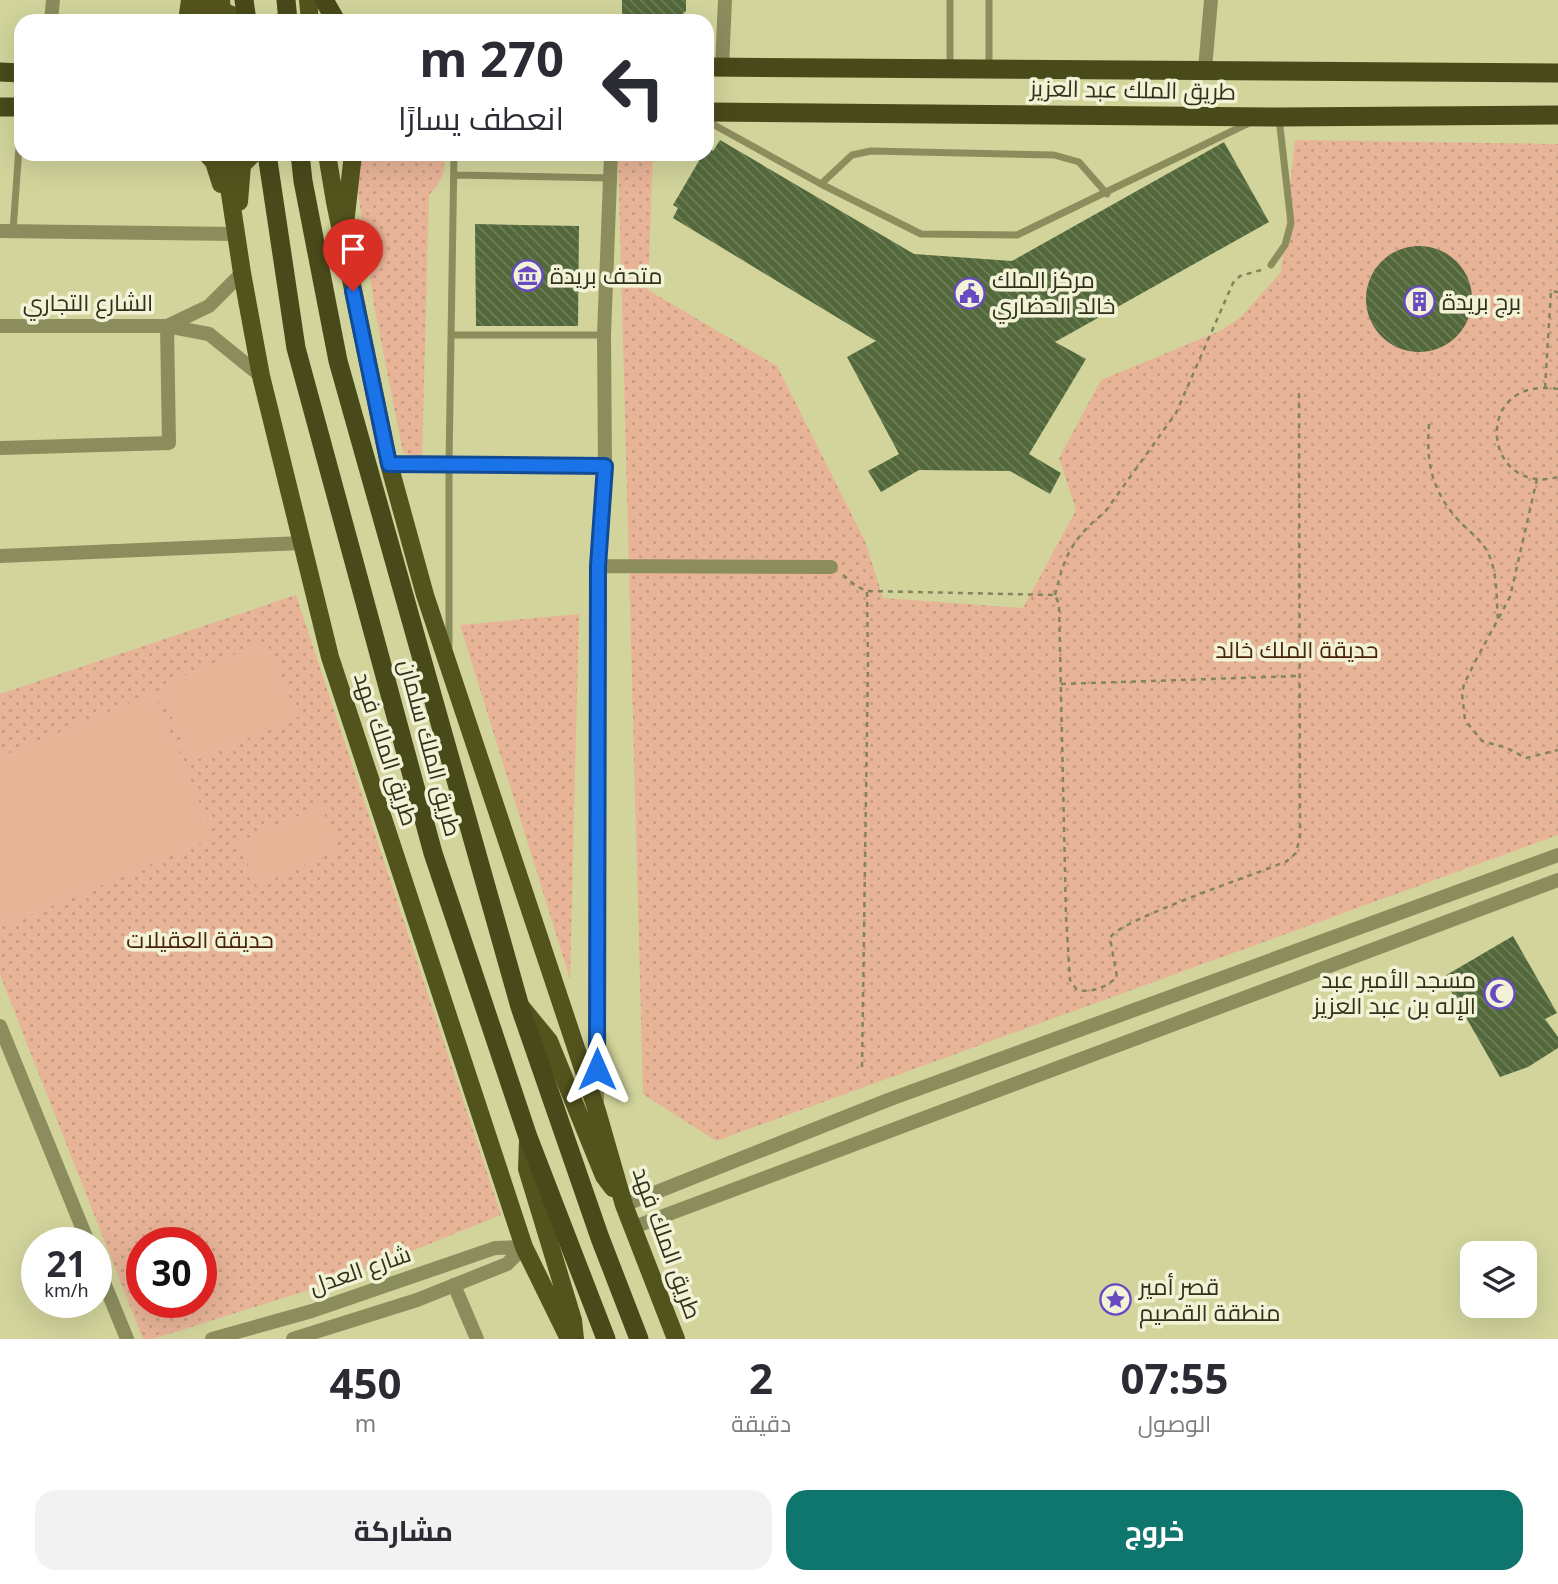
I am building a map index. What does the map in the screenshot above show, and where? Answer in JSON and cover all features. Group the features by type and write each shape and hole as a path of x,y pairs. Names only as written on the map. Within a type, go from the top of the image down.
{"highway":[{"name":"طريق الملك عبد العزيز","path":"715,67 1558,73"},
{"name":"طريق الملك عبد العزيز","path":"714,112 1558,115"},
{"name":"طريق الملك سلمان","path":"268,161 296,348 433,853 528,1137 606,1339"},
{"name":"طريق الملك سلمان","path":"301,161 338,361 520,1007 600,1238 639,1339"}],"main road":[{"path":"221,0 222,11 230,14"},
{"path":"213,161 236,234"},
{"name":"طريق الملك فهد","path":"225,161 261,376 330,657 524,1247 572,1339"},
{"path":"236,234 242,165 246,161"},
{"path":"321,161 334,202"},
{"name":"طريق الملك فهد","path":"328,161 334,202 389,464 425,595 597,1111 624,1205 677,1339"},
{"path":"343,242 352,161"},
{"path":"520,1007 549,1041 604,1176 624,1205"},
{"path":"528,1137 527,1169 573,1320 572,1339"}],"street":[{"path":"715,67 725,0"},
{"path":"1205,69 1211,0"},
{"path":"597,1111 598,566 605,466 604,335 611,161"},
{"path":"6,231 236,234"},
{"name":"الشارع التجاري","path":"0,326 167,326 209,306 242,273"},
{"path":"0,448 169,443 167,326 209,334 261,376"},
{"path":"0,556 303,543"},
{"path":"598,566 831,567"},
{"path":"624,1205 888,1100 1558,855"},
{"path":"634,1227 1558,880"},
{"path":"0,1026 82,1227"},
{"path":"293,1339 417,1300 507,1264 524,1247"},
{"name":"شارع العدل","path":"212,1339 312,1311 495,1248 524,1247"},
{"path":"454,1285 477,1339"},
{"path":"112,1302 127,1339"}],"lane":[{"path":"950,0 950,68"},
{"path":"989,0 989,68"},
{"path":"714,125 821,184 920,234 1017,235 1271,116 1291,223 1285,244 1271,265"},
{"path":"821,184 852,155 871,151 1054,155 1079,162 1107,194"},
{"path":"6,231 15,161"},
{"path":"449,668 454,161"},
{"path":"454,175 610,178"},
{"path":"451,335 604,335"},
{"path":"389,464 605,466"}],"path":[{"path":"1271,265 1240,276 1233,283 1176,413 1105,512 1071,545 1055,595 1059,604 1069,974 1077,990 1103,988 1117,977 1110,938 1115,930 1262,872 1287,861 1296,853 1300,837 1299,393"},
{"path":"1545,388 1551,291 1558,292"},
{"path":"1558,389 1532,388 1517,395 1503,409 1496,429 1499,449 1506,463 1520,474 1537,479 1558,477"},
{"path":"1429,424 1427,452 1432,479 1444,502 1486,549 1495,580 1498,620"},
{"path":"1537,479 1510,597 1464,684 1462,707 1465,720 1482,741 1507,748 1526,758 1558,750"},
{"path":"831,567 867,591 1055,595"},
{"path":"862,1067 867,591"},
{"path":"1061,684 1300,676"}],"green space":[{"name":"حديقة الملك خالد","path":"1295,140 1558,144 1558,835 716,1141 643,1094 618,161 653,161 648,290 777,366 865,541 883,598 1023,608 1076,510 1059,458 1101,380 1222,330 1241,317 1281,272"},
{"path":"355,161 444,161 442,176 429,195 422,455 413,457 403,453 374,305"},
{"name":"حديقة العقيلات","path":"296,595 501,1215 340,1280 153,1339 143,1339 135,1318 217,1318 217,1227 126,1227 126,1296 112,1260 112,1227 99,1227 0,975 0,694"},
{"path":"579,614 570,979 460,625"},
{"path":"266,641 298,717 191,762 159,686"},
{"path":"154,693 214,838 7,925 0,909 0,757"},
{"path":"321,806 339,850 257,886 239,842"}],"building":[{"path":"622,0 686,0 686,11 683,14 622,14"},
{"name":"مركز الملك خالد الحضاري","path":"720,140 914,254 1012,261 1224,142 1269,222 1055,342 1086,359 1029,454 1061,473 1050,494 1010,471 919,470 881,492 868,471 899,454 847,357 876,341 673,218 678,208 673,205 699,161 714,161 714,149"},
{"name":"متحف بريدة","path":"475,224 579,226 578,326 476,326"},
{"name":"برج بريدة","path":"1419,246 1439,250 1456,262 1468,279 1472,299 1468,319 1456,336 1439,348 1419,352 1399,348 1382,336 1370,319 1366,299 1370,279 1382,262 1399,250"},
{"name":"مسجد الأمير عبد الإله بن عبد العزيز","path":"1513,936 1557,1013 1545,1019 1558,1037 1558,1048 1528,1067 1500,1077 1443,977"}],"place":[{"name":"متحف بريدة","path":"527,276"},
{"name":"مركز الملك خالد الحضاري","path":"969,293"},
{"name":"برج بريدة","path":"1419,302"},
{"name":"مسجد الأمير عبد الإله بن عبد العزيز","path":"1499,993"},
{"name":"قصر أمير منطقة القصيم","path":"1116,1300"}],"route":[{"path":"353,291 389,464 605,466 598,566 597,1069"}]}
